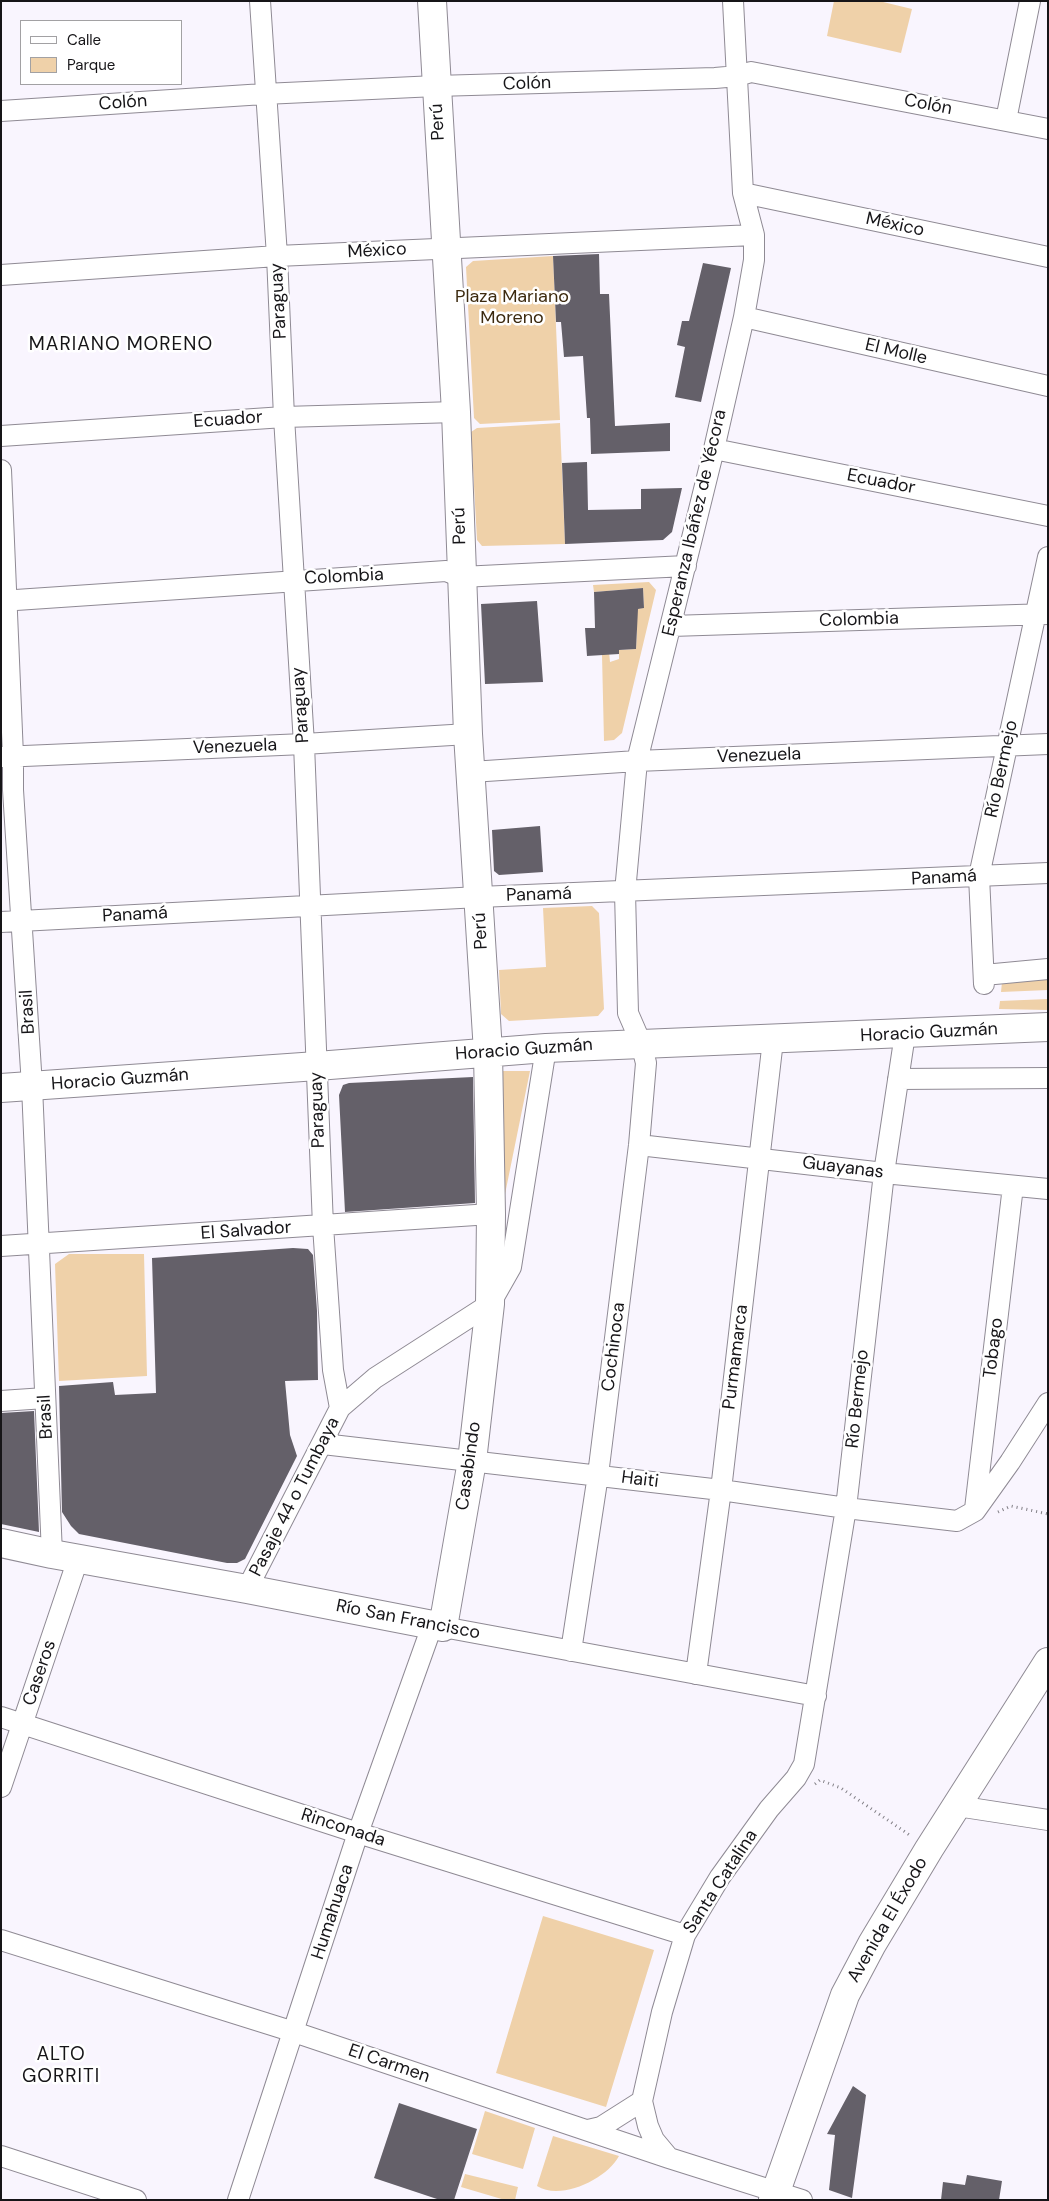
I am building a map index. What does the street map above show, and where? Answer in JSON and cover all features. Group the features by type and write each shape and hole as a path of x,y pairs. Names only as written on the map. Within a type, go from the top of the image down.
{"main road":[{"name":"Perú","path":"432,1 456,412 468,734 488,1052"},
{"name":"Horacio Guzmán","path":"1,1088 546,1048 1048,1027"},
{"name":"Casabindo","path":"437,1626 472,1461 490,1304 491,1214 488,1052"},
{"name":"Río San Francisco","path":"1,1543 65,1557 247,1589 437,1626"},
{"name":"Avenida El Éxodo","path":"774,2195 844,1995 929,1849 1048,1662"}],"street":[{"name":"Paraguay","path":"260,1 264,94 277,256 293,580 304,744 323,1226 333,1370 340,1408"},
{"name":"Esperanza Ibáñez de Yécora","path":"641,1043 628,1013 625,892 638,761 714,449 744,317 754,260 754,235 743,193 733,1"},
{"path":"1006,120 1030,1"},
{"name":"Colón","path":"1,111 264,94 436,86 715,78 738,76 752,72 1048,129"},
{"name":"México","path":"743,193 1048,257"},
{"name":"México","path":"1,275 277,256 754,235"},
{"name":"El Molle","path":"744,317 1048,386"},
{"name":"Ecuador","path":"1,436 284,417 456,412"},
{"name":"Ecuador","path":"714,449 1048,516"},
{"name":"Brasil","path":"1,470 7,757 13,790 32,1086 45,1398 65,1557"},
{"name":"Río Bermejo","path":"1048,557 1042,615 1007,746 979,876 984,979 1048,969"},
{"name":"Colombia","path":"4,600 446,571 461,577 686,566"},
{"name":"Colombia","path":"671,626 1042,615"},
{"name":"Venezuela","path":"7,757 304,744 468,734"},
{"name":"Venezuela","path":"471,772 638,761 1048,744"},
{"name":"Panamá","path":"1,922 478,897 1048,873"},
{"name":"Río Bermejo","path":"800,1771 816,1696 846,1508 884,1173 905,1034"},
{"name":"Purmamarca","path":"696,1674 721,1490 773,1040"},
{"name":"Cochinoca","path":"571,1651 598,1475 639,1145 646,1063 641,1043"},
{"name":"Casabindo","path":"490,1304 511,1267 546,1048"},
{"path":"898,1079 1048,1078"},
{"name":"Guayanas","path":"639,1145 760,1157 884,1173 1048,1189"},
{"name":"Tobago","path":"977,1508 1013,1186"},
{"name":"El Salvador","path":"1,1246 491,1214"},
{"name":"Pasaje 44 o Tumbaya","path":"247,1589 340,1408 375,1378 490,1304"},
{"path":"1,1401 45,1398"},
{"path":"977,1508 1010,1462 1048,1402"},
{"name":"Haiti","path":"323,1444 598,1475 956,1521 977,1508"},
{"name":"Caseros","path":"1,1787 22,1724 65,1557"},
{"name":"Río San Francisco","path":"437,1626 816,1696"},
{"name":"Humahuaca","path":"238,2200 358,1833 437,1626"},
{"name":"Rinconada","path":"1,1717 358,1833 685,1935"},
{"name":"Santa Catalina","path":"669,2158 654,2140 648,2126 642,2101 662,2012 685,1935 720,1877 769,1809 800,1771"},
{"path":"956,1806 1048,1820"},
{"name":"El Carmen","path":"1,1940 294,2032 588,2130 774,2195 802,2200"},
{"path":"588,2130 601,2127 642,2101"},
{"path":"1,2156 136,2200"}],"path":[{"path":"977,1508 992,1515 1011,1506 1048,1514"},
{"path":"800,1771 810,1788 820,1780 841,1788 866,1803 872,1810 929,1849"}],"green space":[{"path":"834,1 879,1 912,9 901,53 827,36"},
{"name":"Plaza Mariano Moreno","path":"553,256 560,420 480,424 474,418 466,267 473,261"},
{"path":"560,423 565,544 482,546 477,540 471,432 477,428"},
{"path":"649,582 656,590 622,733 614,740 604,741 602,655 609,652 610,662 619,659 619,650 636,649 637,630 622,610 644,608 643,588 594,592 593,585"},
{"path":"592,906 599,913 604,1009 598,1016 509,1021 501,1014 499,970 546,967 543,908"},
{"path":"1048,977 1048,990 1001,992 1002,982"},
{"path":"1048,999 1048,1010 999,1009 1000,1001"},
{"path":"501,1071 530,1071 503,1204"},
{"path":"69,1254 144,1254 147,1376 59,1381 55,1264"},
{"path":"543,1916 654,1950 606,2107 496,2073"},
{"path":"485,2111 535,2128 523,2169 472,2154"},
{"path":"553,2136 619,2156 613,2165 594,2180 570,2189 547,2190 537,2186"},
{"path":"465,2174 518,2187 515,2200 505,2200 461,2187"}],"building":[{"path":"599,254 600,294 609,294 615,426 670,423 670,451 591,454 590,418 587,418 583,356 564,357 561,322 556,322 553,256"},
{"path":"703,263 731,268 701,402 675,397 685,347 677,345 682,321 689,321"},
{"path":"587,462 588,510 641,509 641,489 682,488 672,532 663,540 565,544 562,463"},
{"path":"643,588 644,608 638,609 636,649 619,650 619,654 587,656 585,628 595,628 594,592"},
{"path":"537,601 543,682 485,684 481,604"},
{"path":"540,826 543,872 499,875 494,871 492,830"},
{"path":"473,1077 475,1203 345,1212 339,1095 343,1085 349,1083"},
{"path":"293,1248 308,1249 313,1255 317,1311 318,1380 285,1381 290,1435 297,1456 245,1559 237,1563 227,1563 79,1534 62,1512 59,1386 113,1382 115,1395 156,1393 152,1258"},
{"path":"34,1411 39,1532 1,1524 1,1413"},
{"path":"853,2086 866,2095 852,2198 829,2190 835,2135 827,2134"},
{"path":"399,2103 477,2129 454,2200 440,2200 374,2178"},
{"path":"967,2175 1002,2181 999,2200 941,2200 943,2182 965,2185"}],"district":[{"name":"MARIANO MORENO","path":"121,345"},
{"name":"ALTO GORRITI","path":"61,2066"}]}
